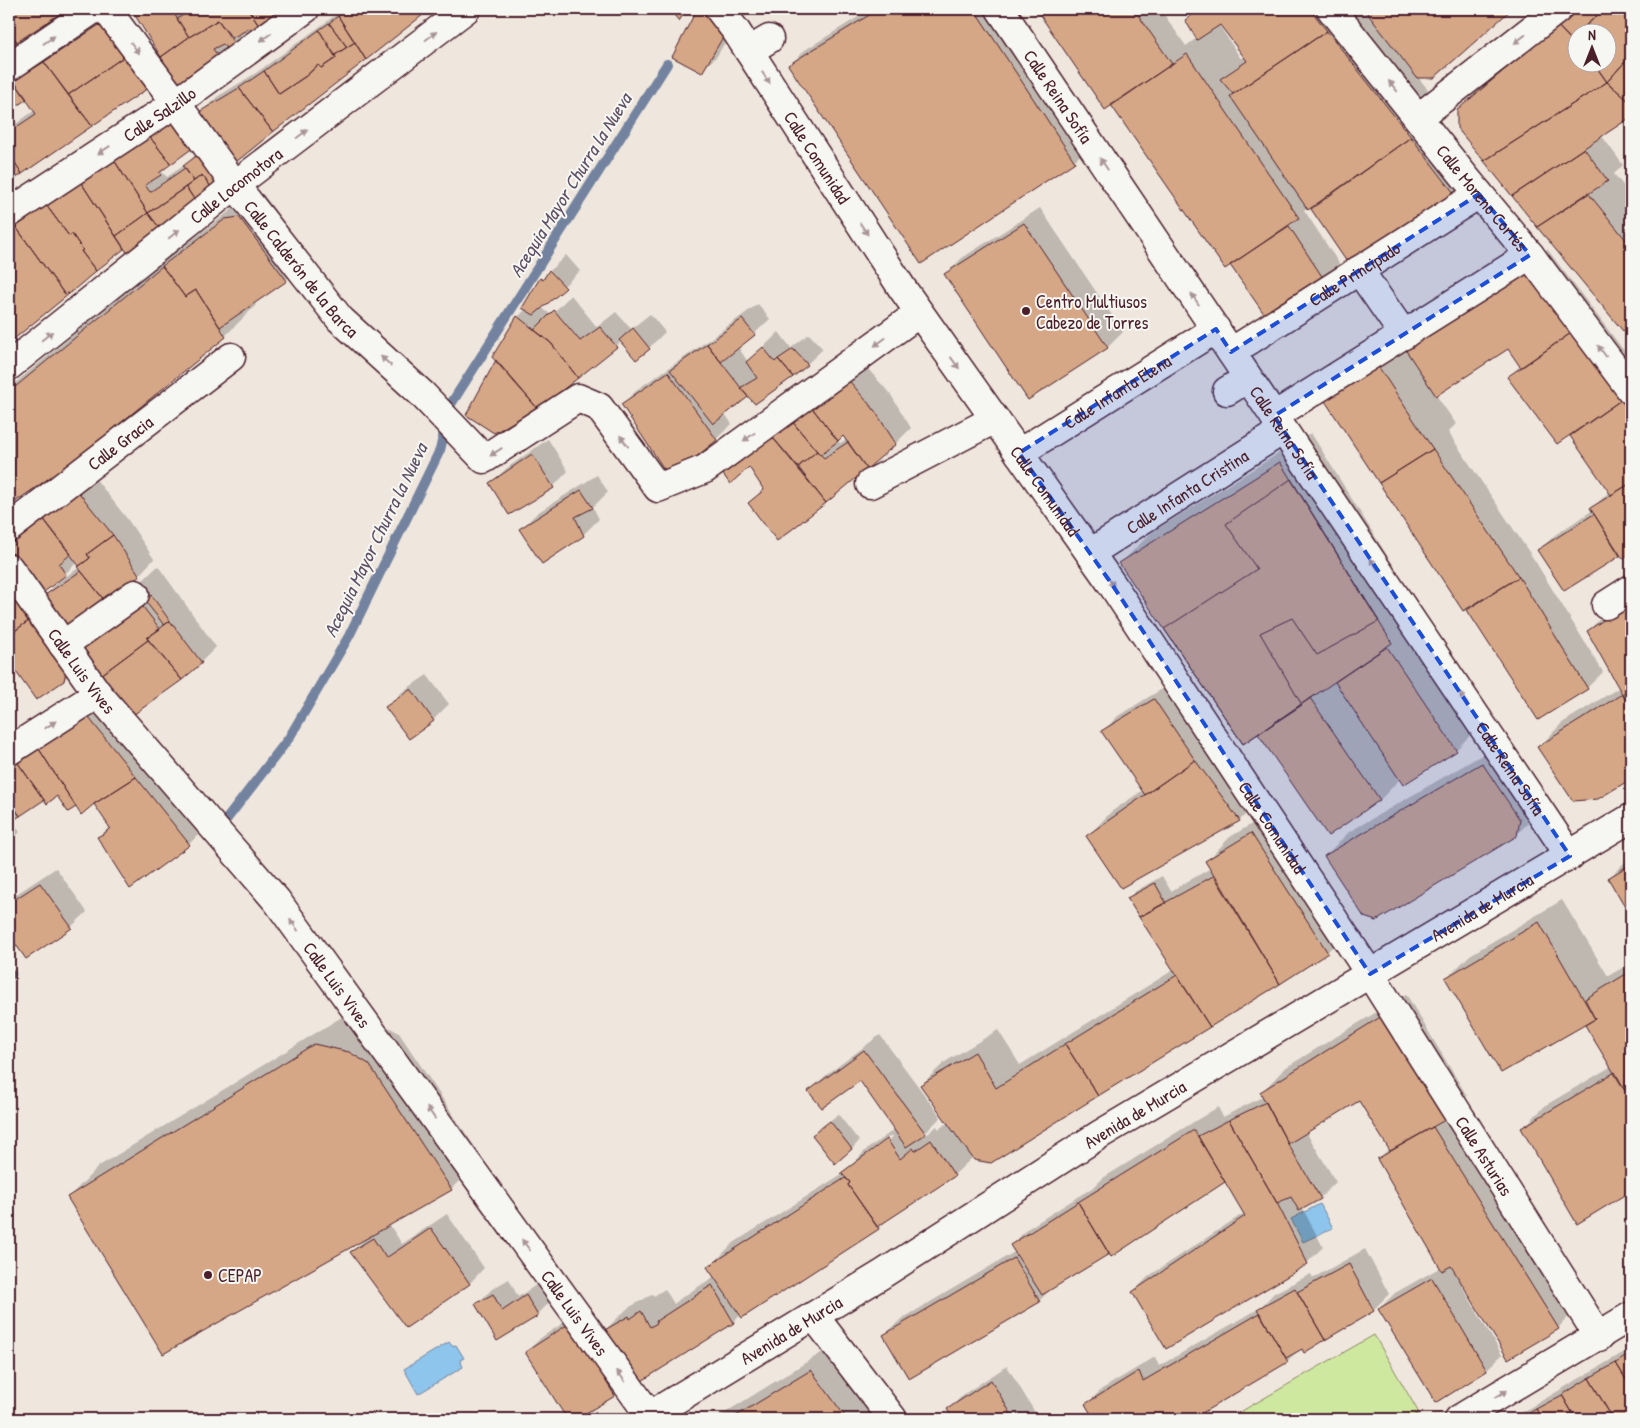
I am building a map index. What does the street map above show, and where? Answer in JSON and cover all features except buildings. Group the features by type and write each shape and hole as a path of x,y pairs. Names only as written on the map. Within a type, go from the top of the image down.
{"street":[{"path":"9,67 94,9"},
{"name":"Calle Calderón de la Barca","path":"106,9 235,185 340,319 422,394 484,460 578,398 599,407 658,488 705,469 919,313"},
{"name":"Calle Salzillo","path":"9,213 176,102 305,9"},
{"name":"Calle Locomotora","path":"9,366 235,185 466,9"},
{"name":"Calle Comunidad","path":"719,9 736,31 759,45 919,313 1019,453 1063,495 1090,552 1370,974"},
{"name":"Calle Reina Sofía","path":"1000,9 1231,352 1237,384 1279,423 1570,856"},
{"name":"Calle Moreno Cortés","path":"1331,9 1530,255 1631,390"},
{"path":"1418,118 1558,9"},
{"name":"Calle Principado","path":"1231,352 1479,194"},
{"name":"Calle Infanta Cristina","path":"1090,552 1404,335 1530,255"},
{"path":"1359,270 1404,335"},
{"name":"Calle Infanta Elena","path":"1019,453 1216,329"},
{"name":"Calle Gracia","path":"9,528 231,357"},
{"path":"870,484 995,419"},
{"name":"Calle Luis Vives","path":"9,568 98,694 278,902 647,1417"},
{"path":"1606,605 1631,589"},
{"path":"63,645 135,594"},
{"path":"9,752 98,694"},
{"name":"Avenida de Murcia","path":"647,1417 814,1316 1099,1135 1631,818"},
{"name":"Calle Asturias","path":"1370,974 1599,1337"},
{"path":"814,1316 893,1419"},
{"path":"1459,1419 1599,1337 1631,1316"}],"highlighted area":[{"path":"1479,194 1530,255 1274,416 1570,856 1370,974 1111,583 1019,453 1216,329 1231,352"}],"green space":[{"path":"1374,1335 1419,1413 1408,1419 1228,1419"}],"water":[{"path":"1320,1204 1333,1228 1303,1242 1291,1219"},
{"path":"449,1342 452,1346 456,1345 464,1358 460,1360 463,1367 418,1394 404,1369"}],"waterway":[{"name":"Acequia Mayor Churra la Nueva","path":"226,820 289,738 349,636 440,450 451,404 667,64"}],"place":[{"name":"Centro Multiusos Cabezo de Torres","path":"1026,311"},
{"name":"CEPAP","path":"208,1275"}]}
